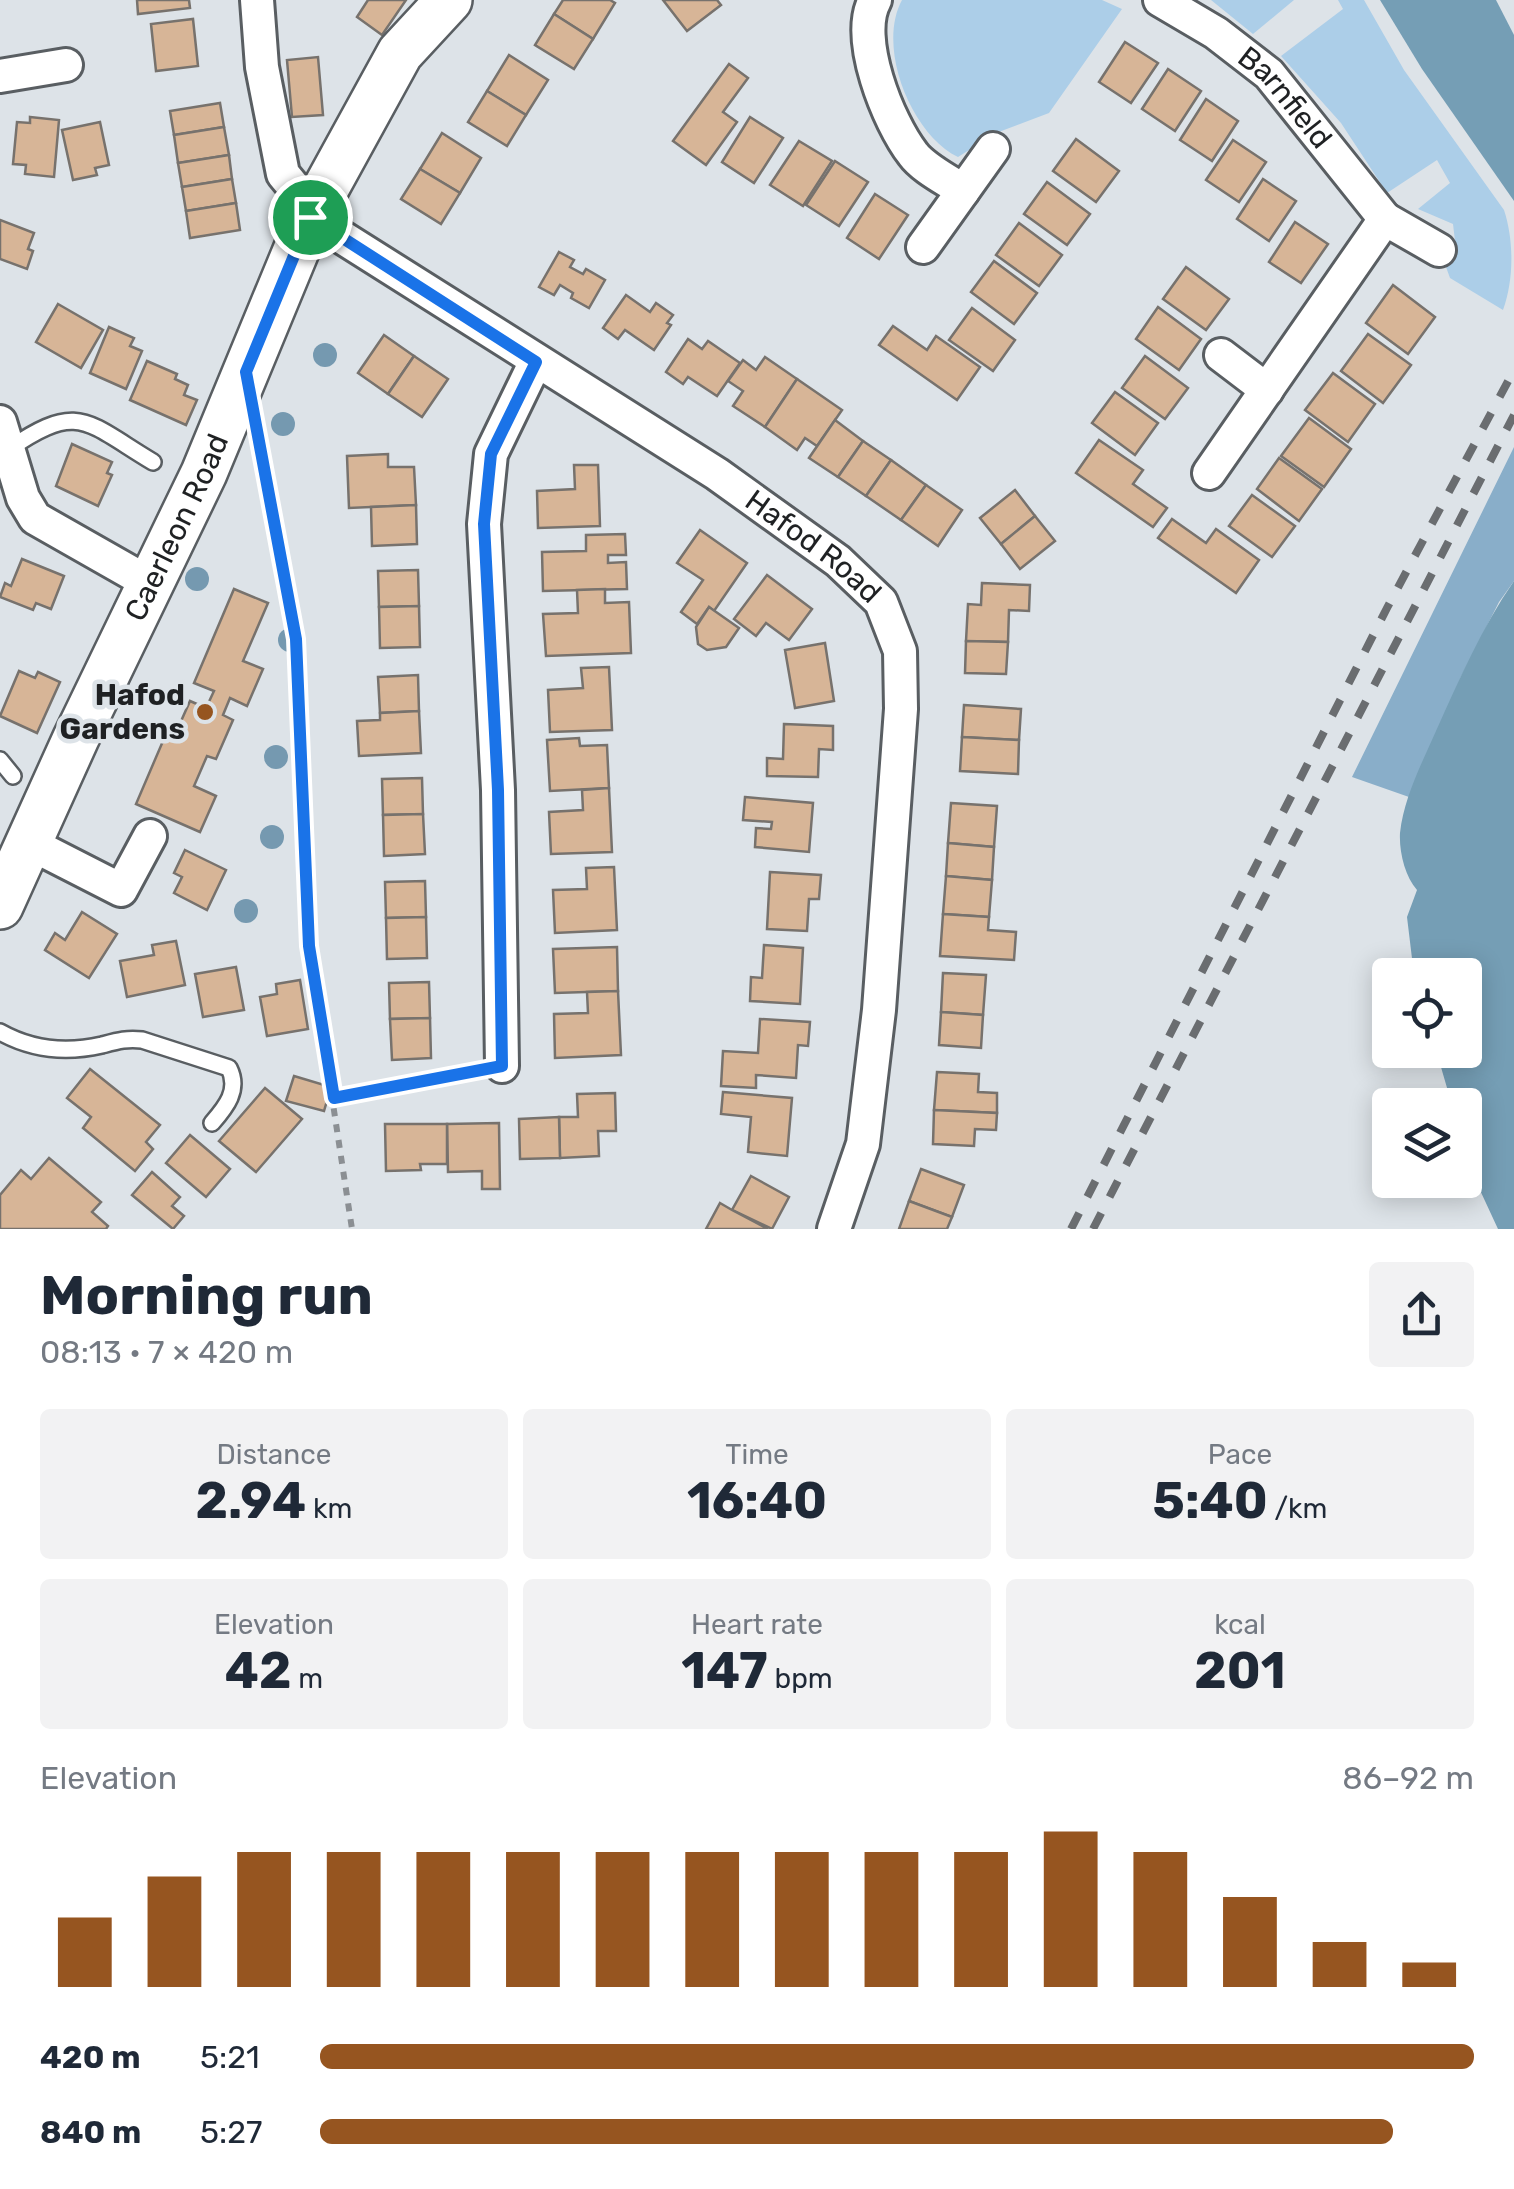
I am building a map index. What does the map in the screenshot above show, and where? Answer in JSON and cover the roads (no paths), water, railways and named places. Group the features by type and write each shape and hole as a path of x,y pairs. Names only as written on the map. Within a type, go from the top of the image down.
{"main road":[{"name":"Caerleon Road","path":"0,906 204,473 314,208 400,53 449,0"}],"street":[{"name":"Hafod Road","path":"257,0 262,66 283,174 314,208 536,362 718,474 838,560 881,602 900,651 901,709 879,1010 863,1144 834,1229"},
{"path":"875,0 868,12 871,53 884,103 914,156 963,191"},
{"name":"Barnfield","path":"1160,0 1216,33 1269,74 1385,219 1439,250"},
{"path":"0,76 66,65"},
{"path":"923,247 992,148"},
{"path":"1209,473 1385,219"},
{"path":"1221,355 1266,390"},
{"path":"502,1066 498,790 484,524 491,454 536,362"},
{"path":"4,435 12,506 150,584"},
{"path":"29,844 121,890 150,836"}],"lane":[{"path":"4,435 70,419 86,423 153,462"},
{"path":"0,760 12,776"},
{"path":"0,1032 38,1048 67,1050 127,1038 142,1040 229,1068 234,1087 228,1104 212,1123"}],"railway":[{"path":"1071,1229 1387,608 1514,370"},
{"path":"1093,1229 1514,415"}],"place":[{"name":"Hafod Gardens","path":"205,712"}]}
